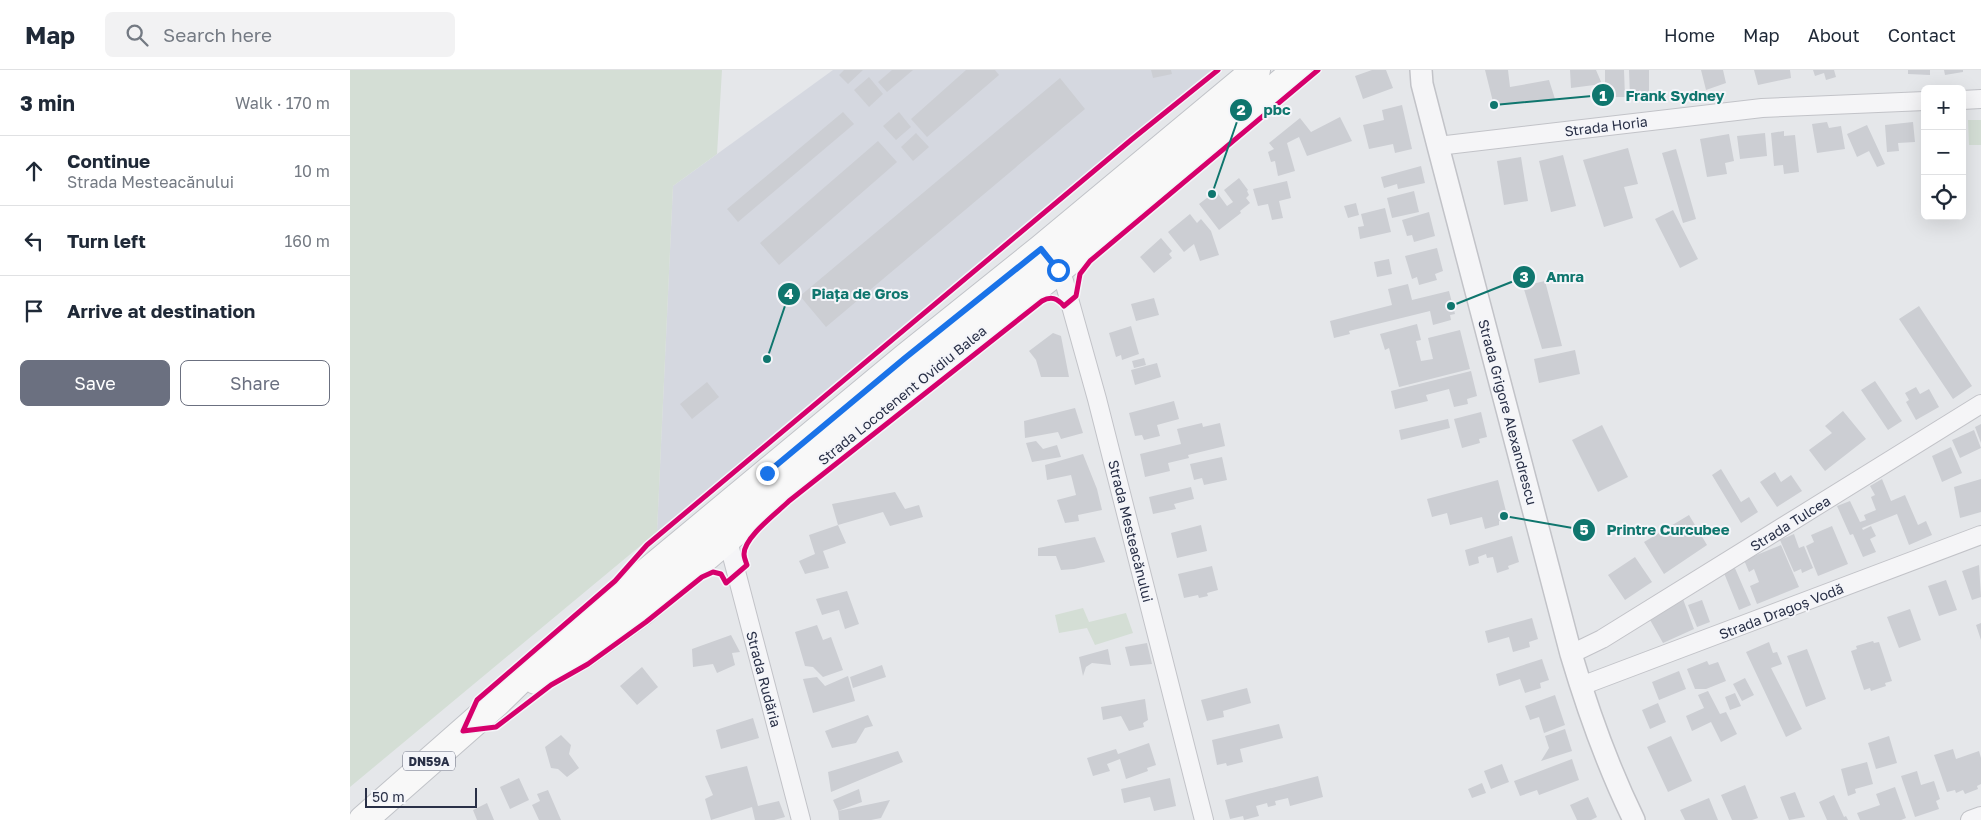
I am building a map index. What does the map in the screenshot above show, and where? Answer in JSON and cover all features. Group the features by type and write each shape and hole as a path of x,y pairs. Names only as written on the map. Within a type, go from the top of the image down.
{"main road":[{"name":"Strada Locotenent Ovidiu Balea","path":"363,820 496,703 534,666 792,451 1041,249 1256,70"},
{"name":"Strada Locotenent Ovidiu Balea","path":"496,703 583,654 641,612 808,470 1058,270 1297,70"}],"street":[{"name":"Strada Grigore Alexandrescu","path":"1419,75 1571,654 1612,774 1634,820"},
{"path":"1966,100 1981,99"},
{"name":"Strada Horia","path":"1438,146 1762,108 1921,101"},
{"name":"Strada Mesteacănului","path":"1041,249 1058,270 1066,288 1097,399 1204,820"},
{"name":"Strada Tulcea","path":"1571,654 1602,639 1981,404"},
{"name":"Strada Dragoș Vodă","path":"1581,686 1981,536"},
{"name":"Strada Rudăria","path":"727,537 801,820"},
{"path":"1970,820 1981,816"}],"shaded area":[{"path":"350,70 722,70 717,154 673,186 657,532 350,787"},
{"path":"833,70 1218,70 1139,138 657,532 673,186"},
{"path":"1968,120 1981,120 1981,145 1969,145"},
{"path":"1083,608 1089,622 1126,613 1133,633 1095,645 1087,628 1059,633 1055,615"}],"building":[{"path":"844,70 863,70 848,84 839,75"},
{"path":"892,70 913,70 887,92 878,82"},
{"path":"966,70 995,70 999,75 927,137 911,119"},
{"path":"1151,70 1171,70 1172,74 1153,78"},
{"path":"1372,70 1386,70 1393,88 1363,99 1355,76"},
{"path":"1485,70 1508,70 1510,87 1549,80 1555,99 1494,106"},
{"path":"1570,70 1596,70 1602,84 1571,88"},
{"path":"1605,70 1624,70 1625,97 1605,97"},
{"path":"1629,70 1649,70 1649,96 1630,97"},
{"path":"1701,70 1723,70 1726,83 1706,90"},
{"path":"1754,70 1790,70 1791,78 1758,85"},
{"path":"1813,70 1834,70 1836,77 1826,80 1824,73 1815,76"},
{"path":"1908,70 1930,70 1930,75 1908,74"},
{"path":"1944,70 1963,70 1963,72 1945,75"},
{"path":"869,77 883,94 869,107 854,90"},
{"path":"1060,78 1085,109 826,327 800,296"},
{"path":"1402,105 1412,149 1395,153 1393,144 1369,149 1363,125 1384,120 1382,110"},
{"path":"843,112 854,124 738,222 727,209"},
{"path":"899,112 911,127 896,140 883,126"},
{"path":"1340,117 1352,141 1307,156 1299,137 1287,143 1295,171 1278,176 1275,161 1271,162 1268,152 1274,149 1269,143 1300,118 1311,132"},
{"path":"1827,122 1829,128 1841,126 1845,149 1817,153 1812,124"},
{"path":"1913,122 1915,142 1898,143 1899,151 1887,152 1885,125"},
{"path":"1867,125 1885,164 1877,167 1869,151 1857,157 1847,134"},
{"path":"1784,131 1784,136 1795,135 1799,172 1784,174 1783,165 1774,166 1771,133"},
{"path":"916,133 929,147 913,161 901,147"},
{"path":"1765,133 1767,156 1740,159 1737,136"},
{"path":"1729,134 1734,161 1725,163 1727,174 1707,177 1700,139"},
{"path":"878,141 897,162 779,265 760,243"},
{"path":"1628,148 1638,184 1624,187 1633,218 1604,227 1583,160"},
{"path":"1676,149 1696,219 1683,223 1662,153"},
{"path":"1563,155 1576,206 1551,212 1539,161"},
{"path":"1521,157 1528,201 1504,205 1497,161"},
{"path":"1421,166 1425,183 1398,189 1397,184 1384,188 1381,177"},
{"path":"1239,178 1248,190 1249,195 1246,198 1250,203 1240,211 1241,213 1219,230 1199,204 1216,191 1227,206 1233,202 1224,190"},
{"path":"1287,181 1291,198 1279,201 1283,218 1272,220 1268,204 1258,206 1253,189"},
{"path":"1414,191 1419,212 1392,218 1387,198"},
{"path":"1356,203 1359,215 1348,218 1344,206"},
{"path":"1385,208 1391,232 1360,239 1358,227 1364,226 1361,214"},
{"path":"1673,210 1698,259 1680,268 1655,219"},
{"path":"1429,212 1435,236 1414,242 1412,235 1407,236 1402,220"},
{"path":"1190,214 1197,223 1201,219 1211,231 1219,255 1200,261 1194,244 1184,252 1168,232"},
{"path":"1161,238 1172,251 1169,254 1172,258 1154,273 1140,257"},
{"path":"1437,248 1443,271 1435,274 1437,280 1419,285 1417,277 1412,279 1405,256"},
{"path":"1389,259 1392,274 1377,277 1374,262"},
{"path":"1545,281 1562,346 1542,349 1523,286"},
{"path":"1408,284 1412,300 1449,291 1455,314 1450,315 1451,320 1433,325 1430,311 1349,331 1350,334 1334,338 1330,321 1392,305 1388,289"},
{"path":"1154,298 1159,315 1136,321 1131,304"},
{"path":"1919,306 1972,386 1953,399 1899,319"},
{"path":"1417,324 1421,340 1416,341 1421,361 1433,359 1428,338 1460,330 1470,369 1399,387 1389,348 1385,350 1380,334"},
{"path":"1131,326 1139,354 1122,360 1121,355 1116,357 1109,333"},
{"path":"1053,333 1061,336 1069,377 1041,377 1036,360 1029,351"},
{"path":"1575,350 1580,374 1539,383 1534,359"},
{"path":"1144,358 1146,365 1134,368 1132,361"},
{"path":"1157,363 1161,377 1135,385 1131,370"},
{"path":"1471,371 1477,396 1467,399 1468,404 1454,407 1449,389 1426,395 1428,401 1395,409 1391,391"},
{"path":"1875,381 1902,421 1888,430 1861,390"},
{"path":"707,382 719,397 692,419 680,404"},
{"path":"1916,387 1920,394 1929,389 1939,407 1916,420 1906,402 1909,400 1905,393"},
{"path":"1174,401 1179,419 1157,425 1160,436 1144,440 1142,435 1135,436 1129,413"},
{"path":"1075,408 1083,433 1061,439 1058,432 1025,438 1024,421"},
{"path":"1843,411 1866,439 1825,471 1809,450 1832,433 1825,426"},
{"path":"1481,412 1487,437 1479,439 1480,443 1462,448 1454,419"},
{"path":"1448,419 1450,428 1401,440 1399,430"},
{"path":"1202,423 1203,427 1220,423 1225,446 1188,455 1189,458 1168,463 1170,471 1145,477 1140,454 1181,444 1177,429"},
{"path":"1981,424 1981,443 1975,427"},
{"path":"1602,425 1628,477 1598,492 1572,440"},
{"path":"1974,430 1981,448 1960,458 1952,440"},
{"path":"1036,441 1043,449 1057,445 1061,457 1032,462 1026,443"},
{"path":"1951,447 1962,473 1942,482 1932,456"},
{"path":"1083,454 1097,489 1102,510 1078,515 1079,521 1065,523 1057,500 1076,495 1071,475 1047,480 1045,465"},
{"path":"1222,457 1227,480 1204,485 1202,478 1194,480 1190,464"},
{"path":"1721,469 1741,502 1749,497 1758,512 1741,523 1712,475"},
{"path":"1775,472 1781,482 1791,475 1802,491 1777,507 1760,482"},
{"path":"1882,479 1891,501 1905,495 1918,525 1926,521 1932,535 1909,545 1897,514 1862,528 1863,530 1871,526 1876,536 1870,539 1876,552 1863,557 1853,534 1850,535 1837,506 1850,501 1860,522 1866,520 1864,515 1876,510 1871,497 1875,495 1870,486"},
{"path":"1981,479 1981,512 1960,518 1954,487"},
{"path":"1498,480 1508,519 1499,521 1499,525 1485,529 1482,517 1450,525 1447,513 1432,517 1427,499"},
{"path":"1191,487 1194,499 1174,504 1176,509 1153,514 1149,497"},
{"path":"895,492 905,509 919,505 923,517 890,526 883,512 838,525 832,504"},
{"path":"1689,515 1707,545 1664,574 1644,542"},
{"path":"838,525 846,543 823,551 829,568 805,574 799,561 815,554 809,535"},
{"path":"1201,525 1207,551 1177,558 1171,533"},
{"path":"1832,526 1848,564 1818,576 1806,546 1814,542 1811,535"},
{"path":"1794,534 1799,548 1804,546 1813,568 1802,573 1801,569 1794,572 1780,540"},
{"path":"1512,536 1519,562 1508,566 1509,569 1497,573 1493,557 1487,558 1486,554 1478,557 1479,563 1469,566 1465,550"},
{"path":"1095,537 1105,562 1061,570 1056,556 1038,556 1038,548"},
{"path":"1781,545 1799,587 1757,604 1750,586 1759,582 1754,569 1749,572 1744,560"},
{"path":"1635,557 1652,582 1625,600 1608,575"},
{"path":"1979,565 1981,597 1972,600 1962,571"},
{"path":"1212,566 1218,590 1207,593 1208,596 1199,598 1198,595 1184,598 1178,574"},
{"path":"1734,566 1751,605 1739,610 1724,573"},
{"path":"1946,580 1957,610 1939,616 1928,586"},
{"path":"847,591 859,624 845,629 839,610 822,615 816,599"},
{"path":"1683,599 1694,629 1663,643 1649,618"},
{"path":"1702,600 1710,622 1697,627 1688,605"},
{"path":"1910,609 1921,640 1899,648 1887,617"},
{"path":"1532,618 1538,639 1529,642 1530,647 1513,652 1509,637 1488,643 1485,631"},
{"path":"1981,623 1981,640 1976,625"},
{"path":"817,625 823,640 831,637 843,670 823,677 813,667 805,666 795,632"},
{"path":"731,635 740,652 732,653 735,665 717,673 713,664 693,667 692,649"},
{"path":"1873,641 1874,643 1879,642 1892,681 1885,683 1886,686 1871,691 1870,688 1864,690 1851,651 1857,649 1856,646"},
{"path":"1769,642 1773,653 1777,652 1782,664 1771,668 1802,729 1786,737 1746,652"},
{"path":"1147,643 1152,664 1130,666 1125,647"},
{"path":"1108,649 1111,665 1092,663 1086,667 1083,676 1079,657"},
{"path":"1807,649 1826,699 1806,707 1787,656"},
{"path":"1542,659 1549,680 1540,683 1541,688 1525,693 1520,679 1499,686 1496,674"},
{"path":"1707,661 1709,665 1718,662 1726,681 1706,689 1695,689 1687,669"},
{"path":"882,665 886,677 853,688 850,677"},
{"path":"642,667 658,687 637,705 620,686"},
{"path":"1679,671 1686,689 1659,700 1652,682"},
{"path":"848,676 855,701 813,713 803,679 817,677 825,686"},
{"path":"1745,678 1754,695 1742,701 1733,684"},
{"path":"1247,688 1251,703 1223,711 1224,717 1207,721 1201,700"},
{"path":"1708,691 1720,714 1726,712 1737,734 1721,742 1711,722 1692,731 1686,716 1704,708 1698,695"},
{"path":"1735,693 1741,706 1730,710 1725,697"},
{"path":"1555,695 1565,725 1544,733 1539,717 1530,720 1525,706"},
{"path":"1145,699 1148,720 1143,723 1144,727 1129,731 1121,716 1103,720 1101,707"},
{"path":"1658,703 1666,722 1650,729 1642,710"},
{"path":"868,715 873,726 865,728 856,743 832,748 825,731"},
{"path":"753,718 759,738 721,749 716,730"},
{"path":"1279,724 1283,738 1240,749 1243,762 1227,766 1226,763 1217,765 1212,740"},
{"path":"1565,729 1572,751 1541,761 1549,748 1545,736"},
{"path":"561,735 571,745 569,754 579,768 567,777 558,769 551,768 545,747"},
{"path":"1671,736 1692,781 1668,792 1647,747"},
{"path":"1889,736 1897,763 1876,769 1868,743"},
{"path":"1149,743 1156,765 1147,768 1148,771 1126,779 1120,759 1107,764 1110,771 1093,776 1087,758 1116,749 1118,754"},
{"path":"1953,749 1956,759 1979,751 1981,758 1981,784 1977,786 1978,789 1965,794 1963,790 1956,793 1955,790 1947,792 1934,755"},
{"path":"898,751 903,762 831,792 828,772"},
{"path":"1572,759 1579,780 1539,795 1537,790 1520,796 1514,781"},
{"path":"1867,762 1873,784 1855,789 1856,793 1848,796 1841,769"},
{"path":"1502,764 1509,782 1491,789 1484,771"},
{"path":"747,766 758,806 779,801 785,817 774,820 755,820 752,807 711,820 705,799 713,795 705,776"},
{"path":"1917,771 1921,785 1934,781 1940,799 1936,801 1939,809 1915,817 1901,776"},
{"path":"1318,776 1323,797 1290,806 1288,798 1275,801 1276,805 1268,807 1267,803 1256,806 1259,816 1244,820 1243,816 1230,819 1225,800"},
{"path":"519,778 529,800 510,809 500,787"},
{"path":"1170,778 1176,806 1154,811 1150,797 1124,803 1121,789"},
{"path":"1482,783 1486,793 1472,798 1468,789"},
{"path":"1745,785 1758,818 1752,820 1732,820 1721,795"},
{"path":"1895,787 1906,818 1901,820 1860,820 1857,813 1880,805 1876,794"},
{"path":"859,789 862,802 838,811 833,800"},
{"path":"548,790 561,820 539,820 532,805 540,801 537,794"},
{"path":"1795,792 1805,817 1789,820 1780,797"},
{"path":"1834,795 1844,817 1846,816 1848,820 1827,820 1819,802"},
{"path":"1588,797 1597,817 1591,820 1577,820 1570,805"},
{"path":"1709,798 1718,820 1685,820 1680,810"},
{"path":"890,800 881,818 871,820 839,820 838,811"},
{"path":"487,803 494,820 477,820 473,810"}],"cycle path":[{"path":"463,731 477,700 615,581 647,545 1131,140 1218,70"},
{"path":"463,731 496,727 551,685 588,664 646,622 702,577 713,572 721,574 726,583 747,565 744,554 749,540 762,525 789,501 1042,301 1054,299 1064,306 1076,296 1080,274 1090,261 1318,70"}],"place":[{"name":"Frank Sydney","path":"1494,105"},
{"name":"pbc","path":"1212,194"},
{"name":"Amra","path":"1451,306"},
{"name":"Piața de Gros","path":"767,359"},
{"name":"Printre Curcubee","path":"1504,516"}],"route":[{"path":"767,473 905,358 1041,249 1058,270"}]}
